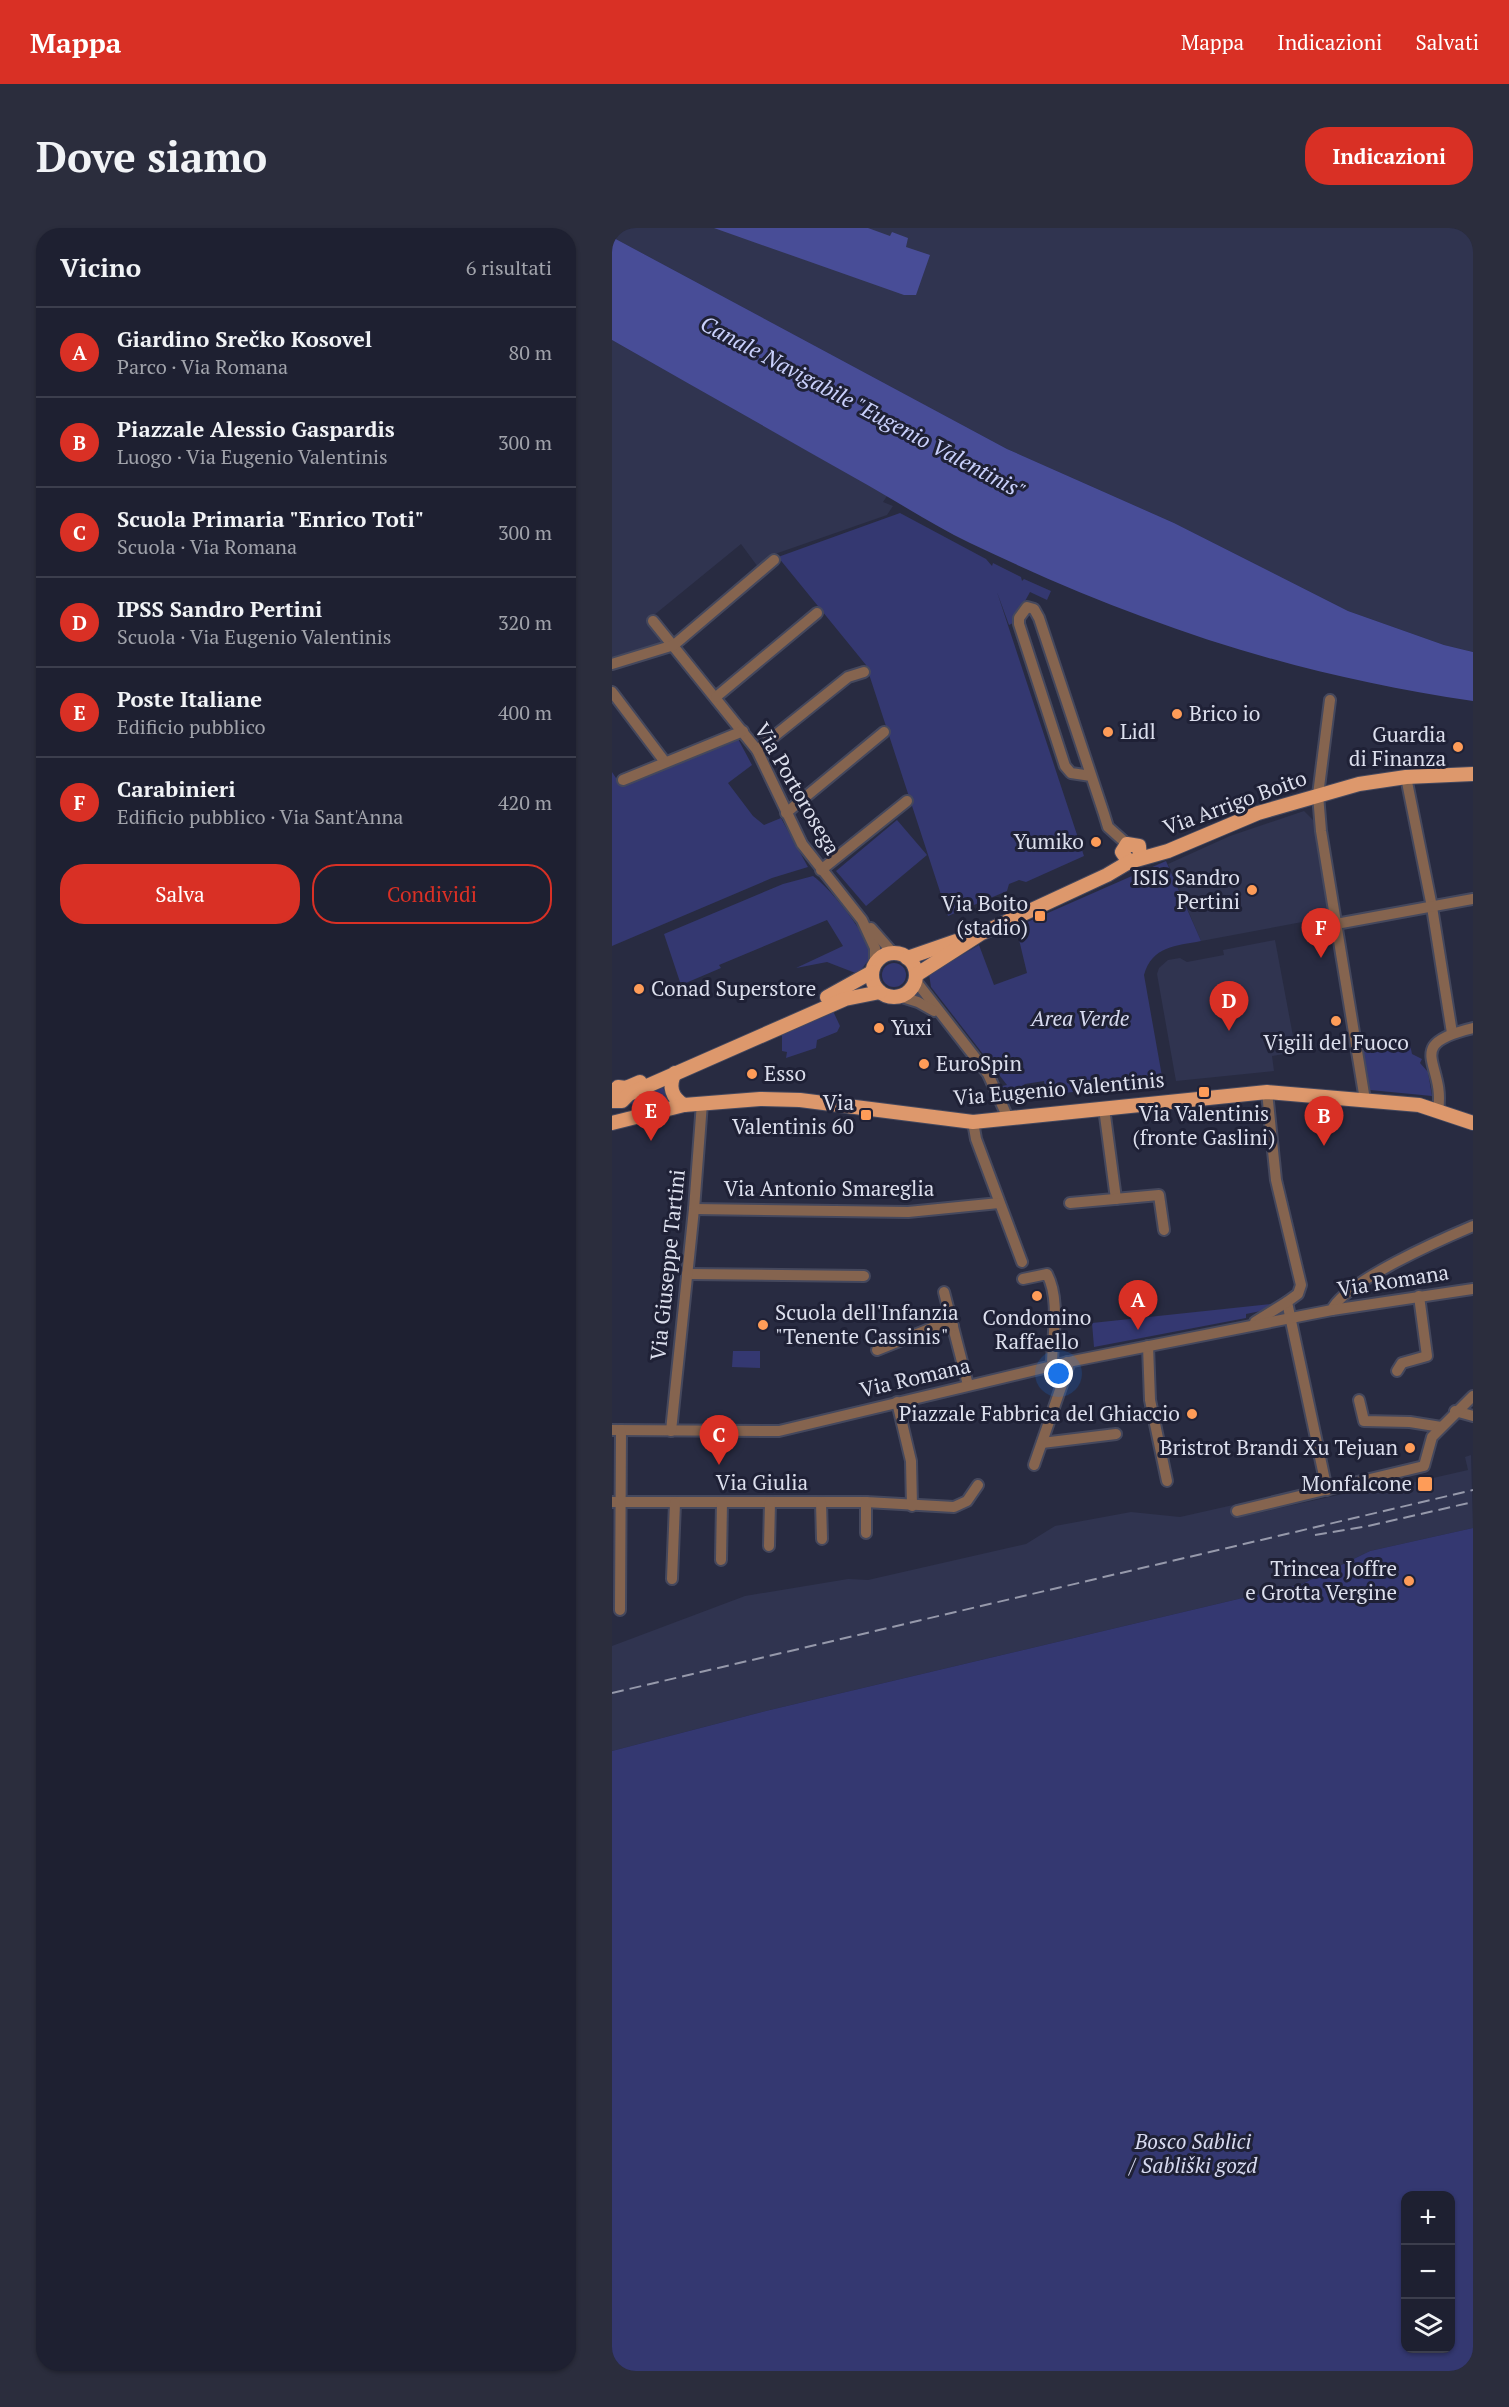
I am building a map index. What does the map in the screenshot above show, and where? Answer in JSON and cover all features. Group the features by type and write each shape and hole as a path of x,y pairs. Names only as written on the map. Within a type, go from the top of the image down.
{"main road":[{"name":"Via Arrigo Boito","path":"899,996 911,989 915,978 980,934 1130,854 1178,847 1258,813 1359,784 1406,777 1473,774"},
{"name":"Via Arrigo Boito","path":"619,1096 829,996 874,968 883,956 900,956 980,934"},
{"path":"900,956 912,964 915,978"},
{"path":"874,968 872,981 880,992 889,997 899,996"},
{"path":"636,1117 619,1096 845,999 880,992"},
{"path":"675,1073 671,1082 672,1091 676,1099 684,1105"},
{"name":"Via Eugenio Valentinis","path":"612,1123 684,1105 760,1099 800,1100 973,1122 1267,1092 1419,1105 1473,1123"}],"street":[{"path":"612,664 674,645 774,560"},
{"path":"1091,776 1071,773 1065,766 1019,624 1019,618 1027,607 1034,609 1039,618 1091,776 1107,827 1130,854"},
{"path":"716,697 817,614"},
{"name":"Via Portorosega","path":"653,621 757,750 786,813 821,870 862,920 900,956"},
{"path":"757,750 848,677 864,672"},
{"path":"612,692 664,762"},
{"path":"1330,700 1318,795 1336,924 1365,1100"},
{"path":"622,780 743,730"},
{"path":"786,813 884,732"},
{"path":"1406,777 1432,907 1452,1033"},
{"path":"821,870 907,801"},
{"path":"1336,924 1473,899"},
{"name":"Via Portorosega","path":"862,920 875,948 874,968"},
{"path":"915,978 988,1074 1008,1118"},
{"path":"899,996 923,1004 942,1016"},
{"path":"1438,1110 1440,1090 1430,1056 1437,1041 1452,1033 1473,1028"},
{"path":"1241,1329 1298,1294 1301,1285 1276,1180 1267,1092"},
{"name":"Via Giuseppe Tartini","path":"671,1431 694,1209 702,1103"},
{"path":"1104,1108 1116,1198"},
{"path":"973,1122 976,1139 1022,1262"},
{"path":"1070,1203 1159,1195 1164,1230"},
{"name":"Via Antonio Smareglia","path":"694,1209 908,1212 999,1203"},
{"path":"1332,1310 1336,1301 1355,1287 1416,1252 1473,1226"},
{"path":"687,1274 864,1276"},
{"path":"1023,1280 1047,1274 1050,1280 1054,1301 1052,1365"},
{"name":"Via Romana","path":"617,1430 779,1431 1052,1365 1332,1310 1473,1289"},
{"path":"945,1292 968,1385"},
{"path":"1396,1371 1402,1363 1427,1356 1419,1296"},
{"path":"1287,1302 1327,1490"},
{"path":"877,1350 947,1322 953,1326"},
{"path":"1148,1346 1150,1400 1167,1481"},
{"path":"1034,1466 1068,1367 1067,1362"},
{"path":"1237,1511 1424,1466 1432,1437 1455,1411 1473,1396"},
{"path":"1359,1400 1364,1421 1410,1422 1441,1427"},
{"path":"897,1402 911,1461 912,1506"},
{"path":"1455,1411 1473,1416"},
{"path":"617,1430 616,1585 620,1610"},
{"path":"1042,1443 1116,1434"},
{"name":"Via Giulia","path":"617,1502 866,1502 912,1506 962,1505 973,1495 978,1485"},
{"path":"769,1546 770,1502"},
{"path":"822,1502 822,1539"},
{"path":"866,1502 866,1533"},
{"path":"672,1579 675,1503"},
{"path":"721,1560 722,1503"}],"shaded area":[{"path":"612,228 1473,228 1473,652 1444,645 1348,611 1174,523 1007,449 612,237"},
{"path":"612,340 887,496 883,502 893,506 887,515 772,555 758,567 741,544 648,620 664,642 612,657"},
{"name":"ISIS Sandro Pertini","path":"1304,811 1314,821 1329,917 1201,941 1168,864 1230,836"},
{"path":"1275,940 1296,1052 1272,1056 1274,1071 1176,1081 1157,974 1159,968 1168,960 1180,958 1187,962 1224,955 1223,950"},
{"path":"1471,1455 1473,1528 1370,1551 1302,1584 770,1710 612,1751 612,1646 745,1596 848,1579 868,1580 1026,1544 1055,1526 1131,1512 1180,1517 1242,1503 1245,1516 1396,1482 1398,1486 1468,1470 1465,1457"}],"green space":[{"path":"900,513 986,559 992,566 993,563 1021,577 1022,581 1024,579 1051,591 1047,600 1030,592 1013,623 1009,625 997,592 1084,856 1026,882 1019,880 1009,884 1007,891 948,916 866,665 778,557"},
{"path":"737,737 752,765 728,783 753,816 764,825 781,818 808,867 772,878 612,946 612,772 622,787"},
{"path":"897,820 927,855 866,906 836,871"},
{"name":"Area Verde","path":"1166,861 1201,941 1174,946 1159,953 1148,965 1144,975 1163,1082 1046,1095 1044,1081 1025,1084 1008,1095 1002,1086 1007,1085 931,987 929,974 979,945 994,985 1027,973 1016,927"},
{"path":"813,876 849,914 864,938 870,958 858,974 827,962 796,968 843,946 827,920 719,965 721,968 681,985 664,934 783,884"},
{"path":"889,963 899,963 906,970 906,980 899,987 889,987 882,980 882,970"},
{"path":"833,1011 840,1026 837,1032 817,1040 816,1048 786,1058 787,1052 782,1051 782,1032"},
{"path":"1409,1040 1412,1054 1422,1059 1420,1063 1428,1072 1432,1096 1370,1090 1362,1051"},
{"path":"662,1086 671,1102 636,1112 630,1101"},
{"path":"1271,1304 1261,1311 1246,1314 1246,1318 1094,1347 1092,1323"},
{"path":"733,1351 760,1351 760,1368 732,1367"},
{"name":"Bosco Sablici / Sabliški gozd","path":"1473,1528 1473,2371 612,2371 612,1751 770,1710 1302,1584 1370,1551"}],"water":[{"path":"714,228 868,228 890,236 892,232 908,238 906,247 930,255 916,295 904,295"},
{"name":"Canale Navigabile \"Eugenio Valentinis\"","path":"612,237 1007,449 1174,523 1348,611 1444,645 1473,652 1473,701 1341,676 1215,642 1093,597 955,536 612,340"}],"railway":[{"path":"612,1693 1473,1490"},
{"path":"1315,1535 1368,1526 1473,1502"}],"place":[{"name":"Brico io","path":"1177,714"},
{"name":"Lidl","path":"1108,732"},
{"name":"Guardia di Finanza","path":"1458,747"},
{"name":"Yumiko","path":"1096,842"},
{"name":"ISIS Sandro Pertini","path":"1252,890"},
{"name":"Via Boito (stadio)","path":"1040,916"},
{"name":"Carabinieri","path":"1321,958"},
{"name":"Conad Superstore","path":"639,989"},
{"name":"Vigili del Fuoco","path":"1336,1021"},
{"name":"Yuxi","path":"879,1028"},
{"name":"IPSS Sandro Pertini","path":"1229,1031"},
{"name":"EuroSpin","path":"924,1064"},
{"name":"Esso","path":"752,1074"},
{"name":"Via Valentinis (fronte Gaslini)","path":"1204,1092"},
{"name":"Via Valentinis 60","path":"866,1115"},
{"name":"Poste Italiane","path":"651,1141"},
{"name":"Piazzale Alessio Gaspardis","path":"1324,1146"},
{"name":"Condomino Raffaello","path":"1037,1296"},
{"name":"Scuola dell'Infanzia \"Tenente Cassinis\"","path":"763,1325"},
{"name":"Giardino Srečko Kosovel","path":"1138,1330"},
{"name":"Piazzale Fabbrica del Ghiaccio","path":"1192,1414"},
{"name":"Bristrot Brandi Xu Tejuan","path":"1410,1448"},
{"name":"Scuola Primaria \"Enrico Toti\"","path":"719,1465"},
{"name":"Monfalcone","path":"1425,1484"},
{"name":"Trincea Joffre e Grotta Vergine","path":"1409,1581"}]}
